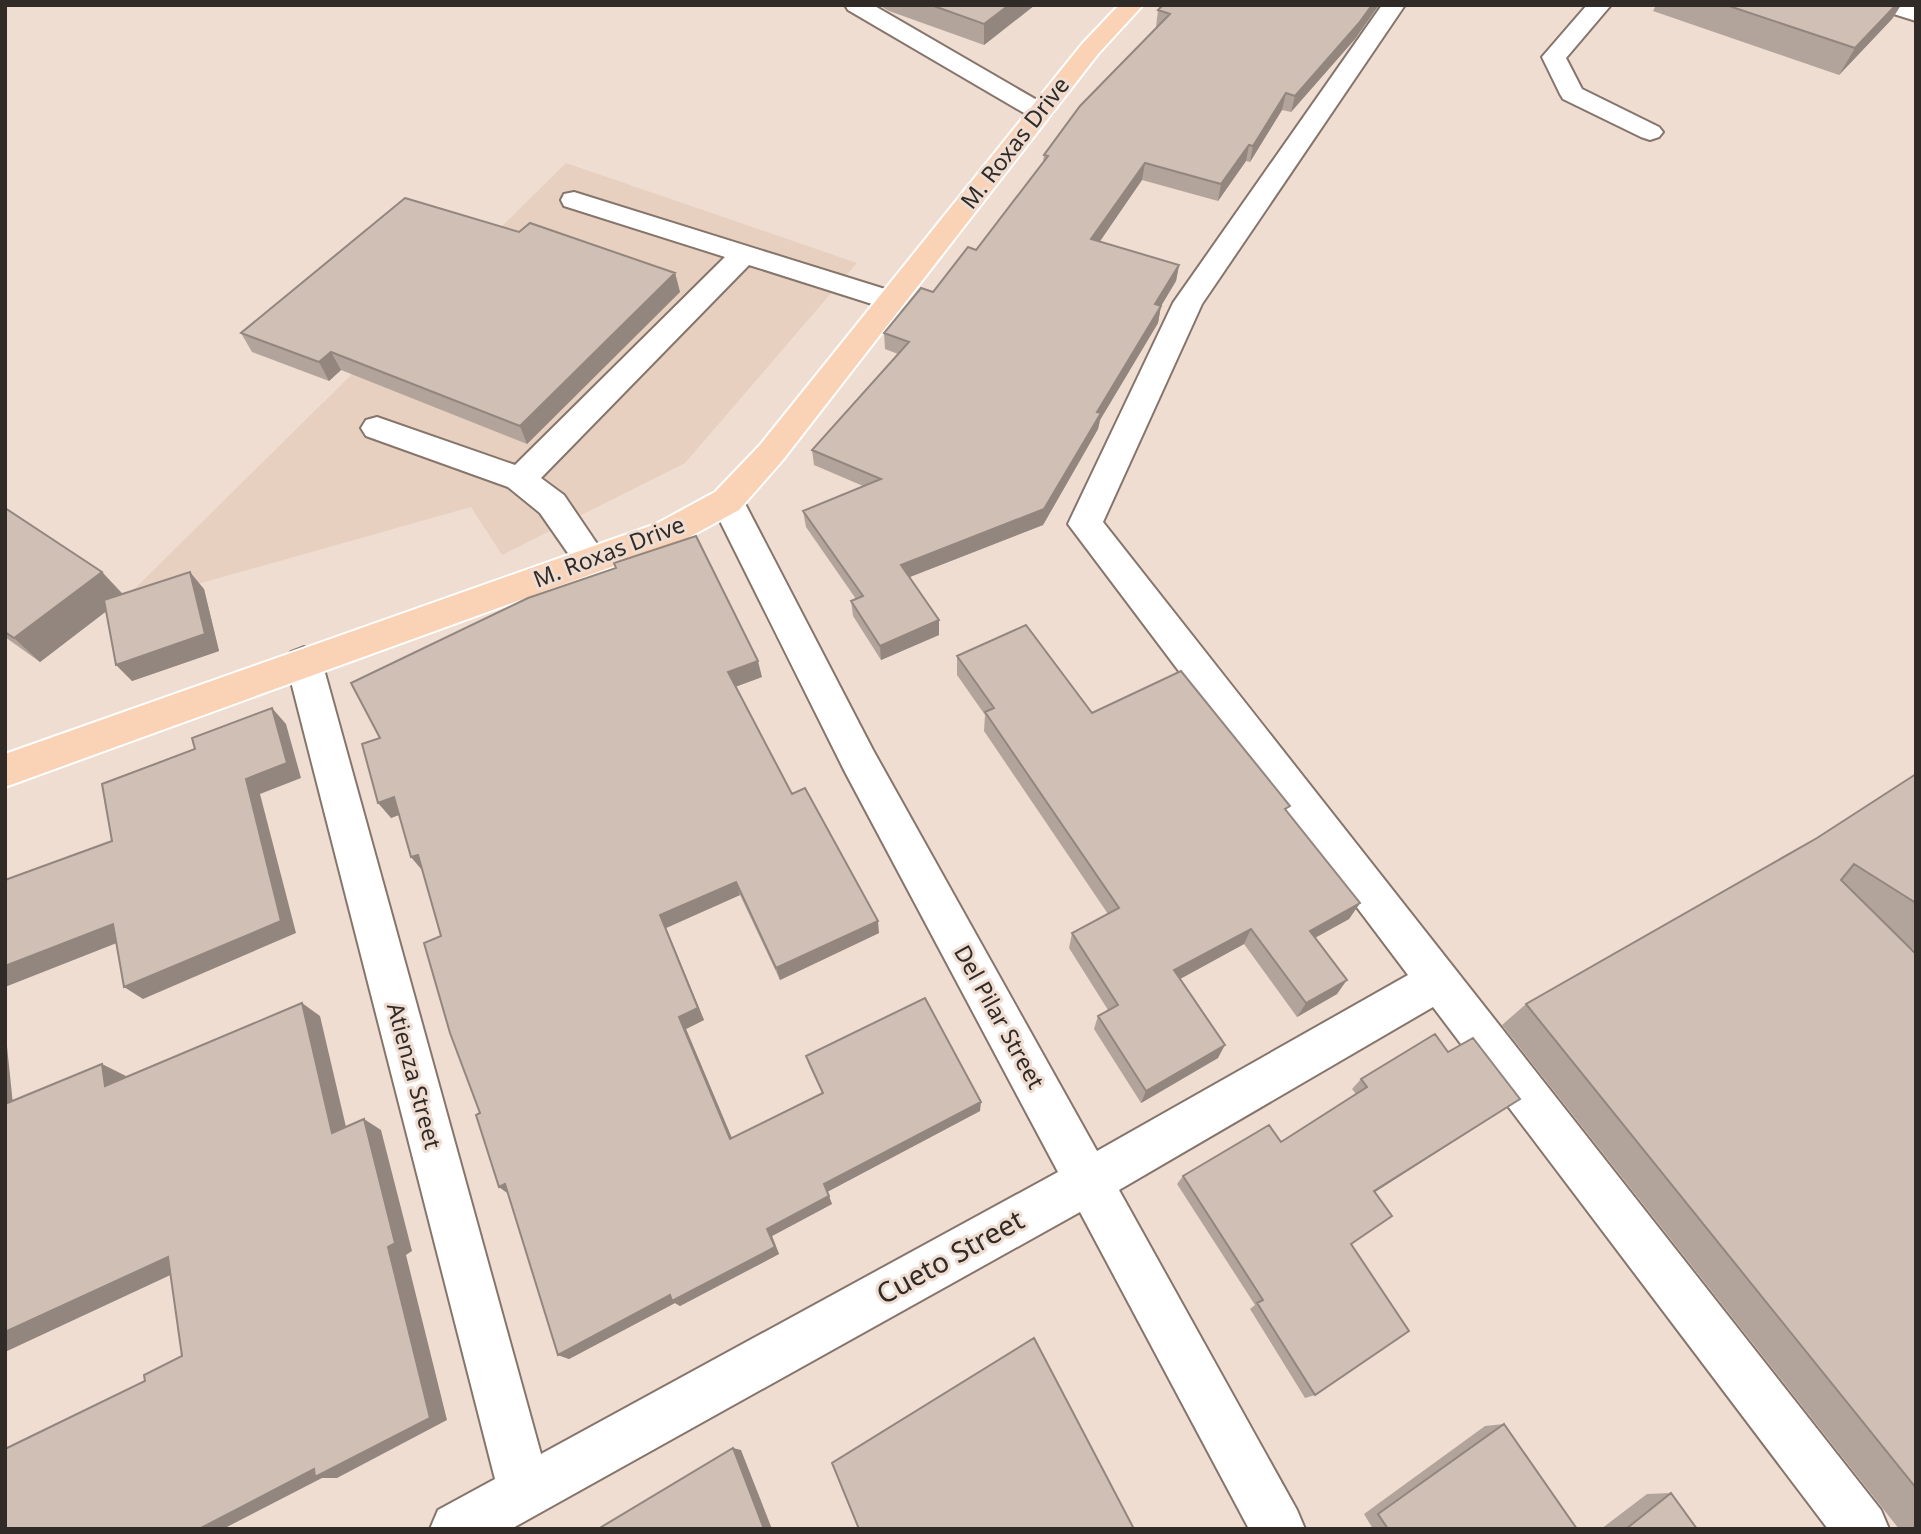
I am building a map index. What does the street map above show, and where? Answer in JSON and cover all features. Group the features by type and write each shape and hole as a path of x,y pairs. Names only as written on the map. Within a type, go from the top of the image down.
{"main road":[{"name":"M. Roxas Drive","path":"5,771 668,533 727,501 771,453 1090,49 1132,5"}],"street":[{"path":"856,5 1040,112"},
{"path":"1394,5 1188,303 1085,524 1863,1529"},
{"path":"1600,5 1554,57 1572,94 1650,132"},
{"path":"1889,5 1916,14"},
{"path":"574,200 891,301"},
{"path":"520,479 744,254"},
{"path":"377,428 520,479 552,504 591,560"},
{"name":"Del Pilar Street","path":"727,501 859,761 1278,1529"},
{"name":"Atienza Street","path":"304,662 524,1490"},
{"name":"Cueto Street","path":"457,1529 1089,1181 1439,980"}],"shaded area":[{"path":"566,163 857,263 685,463 502,555 471,507 116,607"}],"building":[{"path":"931,5 1009,5 984,24"},
{"path":"1163,5 1372,5 1295,96 1286,93 1253,146 1249,145 1221,184 1145,163 1091,239 1179,265 1155,304 1161,306 1097,412 1101,413 1044,509 901,565 939,620 880,646 851,601 863,596 803,511 881,479 812,450 909,342 884,333 921,288 933,292 968,247 976,250 1048,156 1044,155 1080,106 1170,14 1158,10"},
{"path":"1726,5 1896,5 1855,48"},
{"path":"405,198 519,232 530,223 675,273 520,426 331,352 319,362 241,333"},
{"path":"5,508 102,572 14,638 5,632"},
{"path":"696,536 758,661 728,672 792,794 805,788 878,921 776,968 736,882 660,915 698,1008 679,1017 730,1139 823,1093 806,1056 925,998 981,1102 824,1184 829,1196 767,1229 775,1247 672,1301 670,1295 558,1355 505,1184 499,1187 476,1115 480,1113 450,1033 424,943 441,936 418,855 411,857 394,797 378,803 362,744 380,738 351,683 528,598 616,568 614,563"},
{"path":"190,572 205,634 116,665 104,600"},
{"path":"1026,625 1092,713 1181,671 1290,806 1285,809 1360,903 1310,931 1347,980 1306,1003 1251,929 1174,970 1225,1045 1146,1091 1098,1016 1118,1005 1072,933 1119,908 985,712 994,708 957,656"},
{"path":"272,708 287,763 246,779 281,921 124,987 113,924 5,966 5,880 112,841 102,784 195,749 192,738"},
{"path":"1916,774 1916,903 1854,864 1841,880 1916,954 1916,1488 1526,1004 1817,838"},
{"path":"302,1003 332,1133 364,1119 395,1243 388,1247 430,1418 315,1477 314,1469 199,1529 5,1529 5,1449 145,1381 144,1375 182,1356 168,1257 5,1332 5,1104 102,1064 105,1086"},
{"path":"1435,1034 1448,1052 1473,1038 1520,1099 1374,1191 1392,1216 1351,1244 1409,1331 1315,1395 1257,1303 1263,1300 1183,1176 1269,1125 1281,1142 1367,1087 1361,1079"},
{"path":"1034,1338 1134,1529 859,1529 832,1463"},
{"path":"1504,1424 1577,1529 1388,1529 1378,1514"},
{"path":"733,1448 764,1529 598,1529"},
{"path":"1671,1493 1697,1529 1626,1529"}]}
